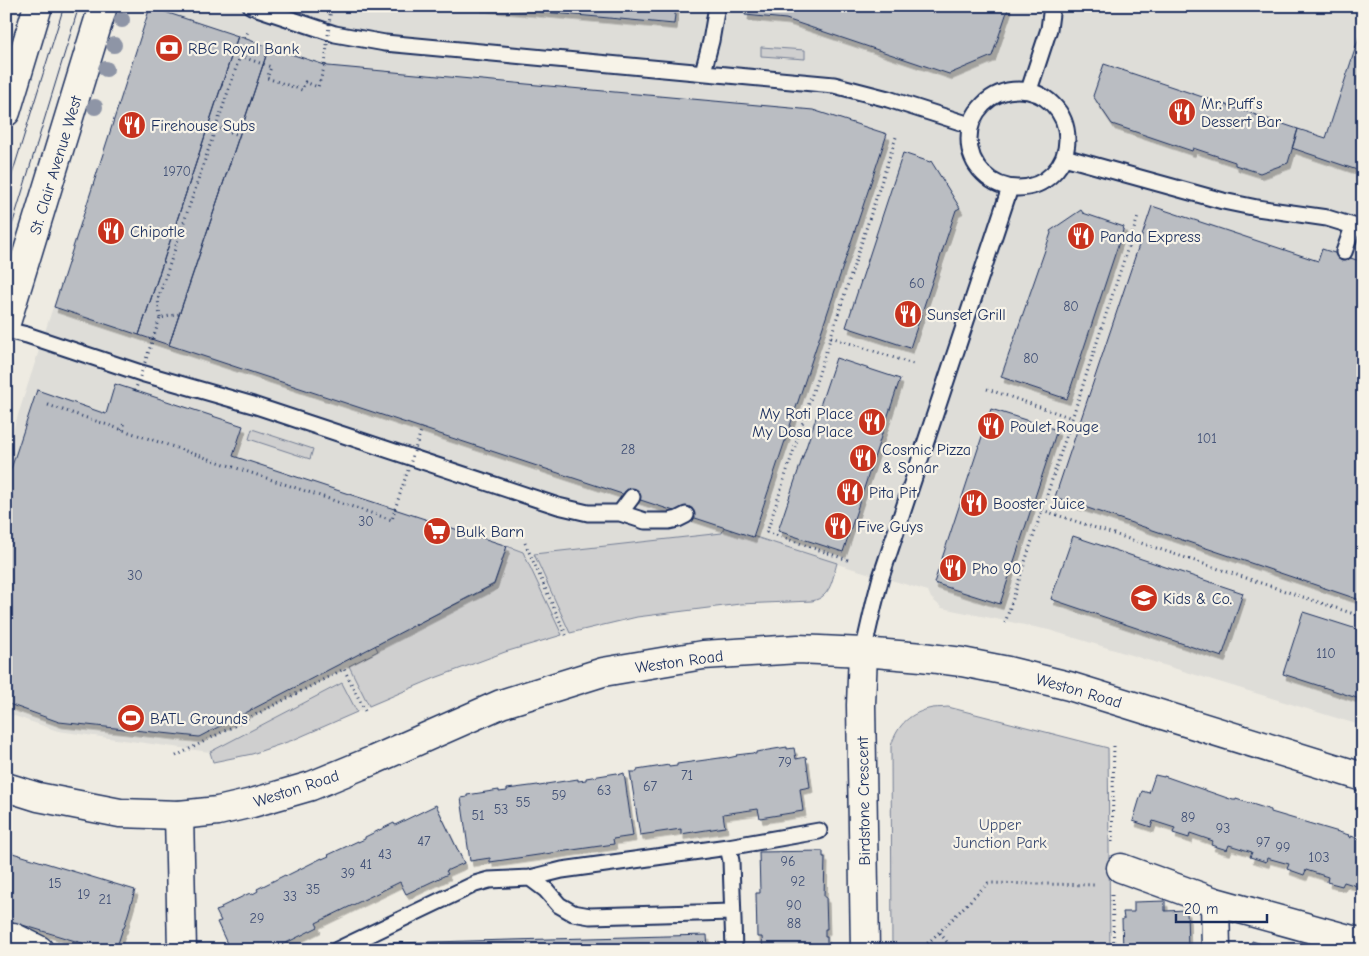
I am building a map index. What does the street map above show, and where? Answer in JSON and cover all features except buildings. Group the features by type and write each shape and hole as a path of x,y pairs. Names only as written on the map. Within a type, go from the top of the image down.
{"main road":[{"path":"6,112 38,6"},
{"name":"St. Clair Avenue West","path":"6,323 103,6"},
{"name":"Weston Road","path":"6,787 38,797 120,813 179,815 218,810 244,805 311,786 502,704 604,672 703,655 798,649 922,657 1008,671 1077,688 1363,777"},
{"name":"Birdstone Crescent","path":"863,652 861,704 865,950"},
{"path":"179,815 182,950"},
{"path":"1121,868 1215,902 1363,943"},
{"path":"1215,902 1216,950"},
{"path":"6,938 13,937 38,950"}],"lane":[{"path":"251,6 335,34 368,41 834,85 888,99 970,125"},
{"path":"704,72 712,41 717,6"},
{"path":"1030,90 1049,28 1052,6"},
{"path":"1030,90 1042,95 1054,104 1062,118 1067,140 1064,158 1054,173 1047,179 1032,186 1010,188 996,184 982,174 972,159 968,141 970,125 973,116 984,102 1005,91 1030,90"},
{"path":"1064,158 1222,202 1327,218 1358,228 1344,252"},
{"path":"863,652 881,577 1010,188"},
{"path":"6,330 27,335 141,373 253,405 558,506 588,512 620,513 645,521 669,521 686,515"},
{"path":"620,513 632,497"},
{"path":"337,950 475,884 489,880 530,878 562,870 728,847 819,831"},
{"path":"728,847 731,861 734,950"},
{"path":"530,878 546,890 560,905 573,913 590,916 732,912"}],"path":[{"path":"135,391 160,318 158,299 240,56 271,67 267,78 302,90 305,82 318,87 325,65 331,6"},
{"path":"216,127 239,135"},
{"path":"848,560 767,532 898,134"},
{"path":"1005,623 1138,216"},
{"path":"160,318 180,314"},
{"path":"831,337 913,364"},
{"path":"987,390 1072,418"},
{"path":"48,406 392,520 422,428"},
{"path":"122,430 124,422"},
{"path":"1042,510 1363,617"},
{"path":"525,542 567,637"},
{"path":"176,756 344,669 366,713"},
{"path":"920,950 940,933 988,883 1103,885 1121,868"},
{"path":"940,933 953,950"}],"shaded area":[{"path":"149,6 1363,6 1363,726 1049,630 942,608 931,598 928,591 837,564 831,585 826,594 820,599 740,604 637,617 570,633 505,652 435,678 293,740 252,754 213,762 210,752 58,731 6,713 6,452 150,8"}],"green space":[{"path":"761,47 805,50 805,59 761,56"},
{"path":"252,429 313,449 310,459 249,439"},
{"path":"724,527 837,563 830,587 823,596 812,601 740,604 637,617 570,633 534,554 722,533"},
{"path":"507,546 523,552 562,635 505,652 435,678 369,706 349,666 378,651 375,645 494,585"},
{"path":"342,683 357,712 293,740 252,754 213,762 210,752"},
{"name":"Upper Junction Park","path":"948,707 1108,748 1110,950 892,950 891,746 896,733 909,718 928,709"}],"tram line":[{"path":"6,194 64,6"},
{"path":"6,245 79,6"}],"place":[{"name":"RBC Royal Bank","path":"169,48"},
{"name":"Mr. Puff’s Dessert Bar","path":"1182,112"},
{"name":"Firehouse Subs","path":"132,125"},
{"name":"Chipotle","path":"111,231"},
{"name":"Panda Express","path":"1081,236"},
{"name":"Sunset Grill","path":"908,314"},
{"name":"My Roti Place My Dosa Place","path":"872,422"},
{"name":"Poulet Rouge","path":"991,426"},
{"name":"Cosmic Pizza & Sonar","path":"863,458"},
{"name":"Pita Pit","path":"850,492"},
{"name":"Booster Juice","path":"974,503"},
{"name":"Five Guys","path":"838,526"},
{"name":"Bulk Barn","path":"437,531"},
{"name":"Pho 90","path":"953,568"},
{"name":"Kids & Co.","path":"1144,598"},
{"name":"BATL Grounds","path":"131,718"}]}
